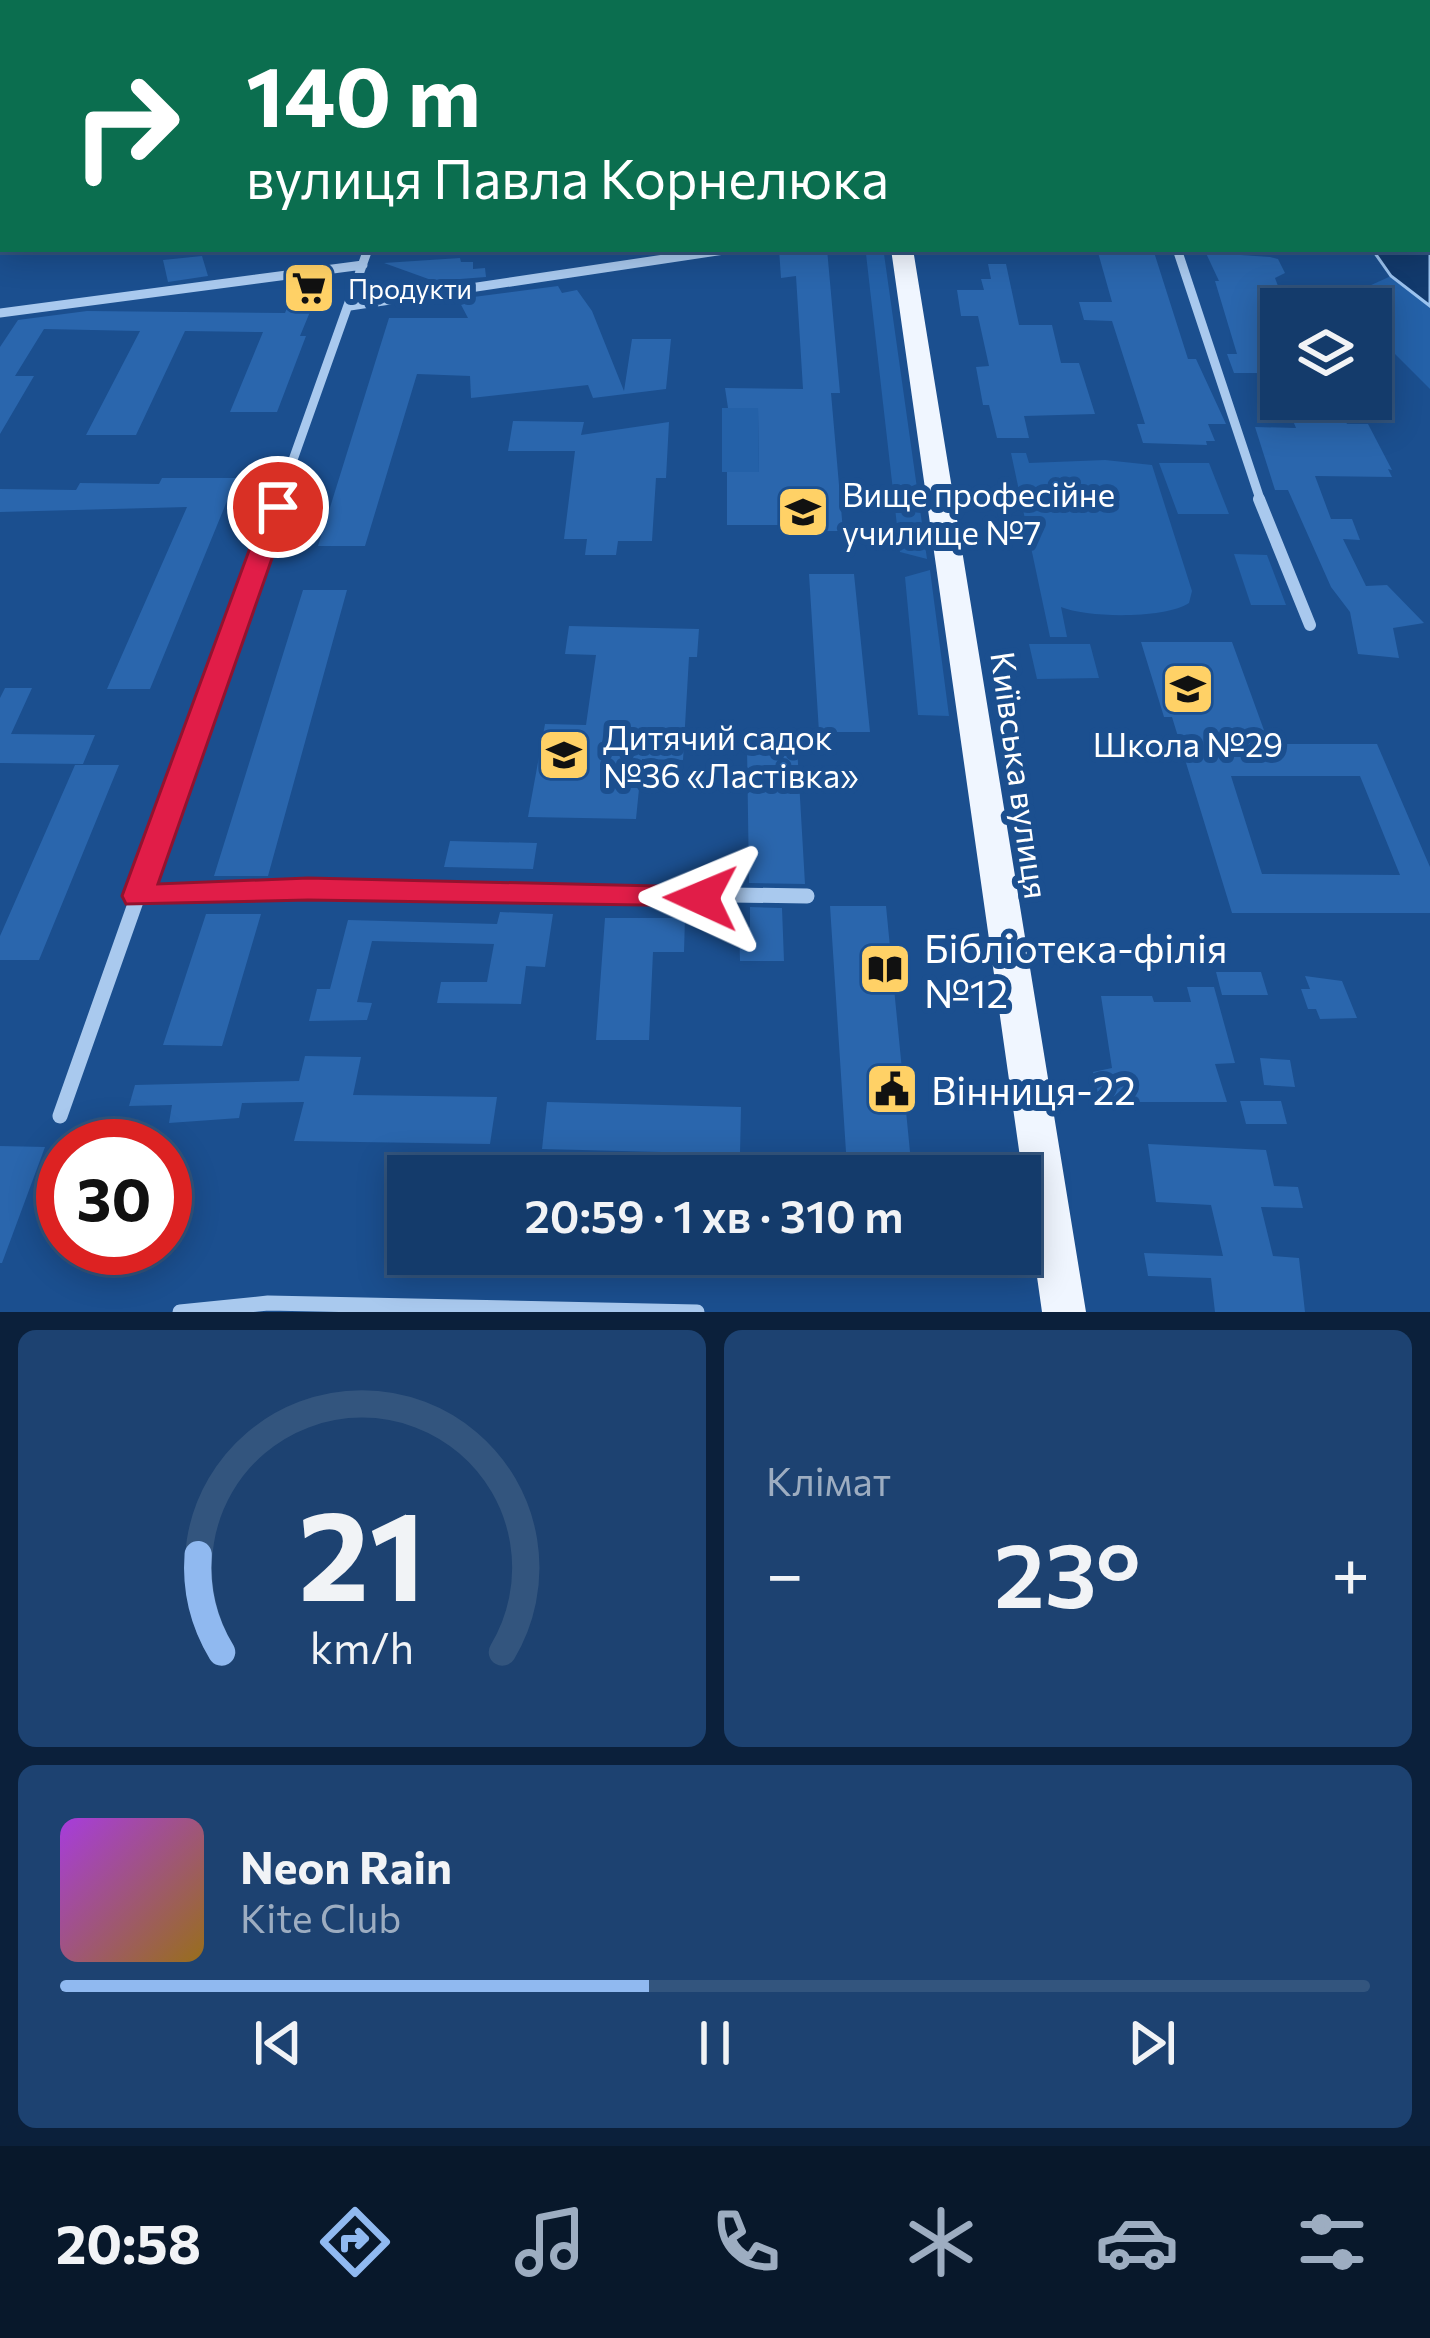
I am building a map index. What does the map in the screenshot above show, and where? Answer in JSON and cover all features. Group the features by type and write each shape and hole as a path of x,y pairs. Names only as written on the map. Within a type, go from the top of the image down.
{"main road":[{"name":"Київська вулиця","path":"902,252 1064,1312"}],"street":[{"path":"60,1116 367,252"},
{"path":"350,306 709,252"},
{"path":"1178,252 1256,492 1298,584 1310,625"},
{"path":"0,314 363,265"},
{"path":"137,896 308,889 807,896"},
{"path":"180,1312 268,1303 697,1312"}],"shaded area":[{"path":"1374,252 1430,252 1430,306 1391,276"},
{"path":"866,254 884,254 927,559 900,552"},
{"path":"1391,276 1430,306 1430,389 1392,351 1392,288 1369,286"},
{"path":"722,408 758,408 759,472 722,472"},
{"path":"1011,453 1026,453 1029,463 1105,460 1152,465 1192,591 1189,603 1163,612 1126,615 1061,607 1067,637 1050,637"},
{"path":"1159,463 1209,463 1229,514 1178,514"},
{"path":"1234,554 1267,555 1286,605 1251,605"},
{"path":"930,570 949,716 918,715 905,577"},
{"path":"1029,644 1090,644 1099,678 1037,679"}],"building":[{"path":"779,252 827,252 840,393 831,393 843,531 807,531 806,525 727,525 727,472 759,472 758,408 728,408 725,388 803,389 796,276 781,278"},
{"path":"1098,252 1154,252 1188,359 1196,359 1226,424 1208,424 1215,441 1206,441 1207,445 1143,443 1137,424 1145,424 1112,321 1084,320 1079,302 1112,302"},
{"path":"1205,252 1278,259 1285,273 1275,278 1279,288 1260,288 1260,373 1234,373 1227,354 1237,354 1215,281 1219,281"},
{"path":"202,256 208,276 168,282 163,260"},
{"path":"460,258 473,262 473,269 485,268 486,277 434,281 384,263"},
{"path":"988,264 1006,264 1019,325 1052,325 1061,363 1079,363 1095,414 1024,416 1029,438 997,438 989,405 983,405 976,367 989,366 978,316 961,316 957,290 984,290 981,279 991,279"},
{"path":"318,280 310,291 317,295 300,336 306,336 277,412 230,412 263,332 185,331 136,435 86,435 140,331 44,329 15,376 34,376 0,434 0,347 18,320 87,311 285,313 297,283"},
{"path":"558,286 562,293 577,290 592,311 624,391 632,339 671,339 666,389 593,398 588,385 471,398 470,376 417,374 365,546 318,546 389,318 468,318 458,299"},
{"path":"1293,420 1368,424 1392,470 1388,469 1392,477 1315,476 1331,519 1352,519 1360,540 1343,539 1366,586 1387,585 1424,623 1393,628 1399,658 1358,654 1350,612 1331,587 1288,490 1275,490 1255,427 1296,428"},
{"path":"513,421 584,422 581,435 669,422 666,478 656,478 652,541 618,541 616,555 585,555 587,539 564,539 575,451 508,451"},
{"path":"162,478 241,478 232,501 227,501 150,689 107,689 187,507 0,512 0,489 76,490 80,483 159,484"},
{"path":"809,574 854,574 870,732 819,732"},
{"path":"303,590 347,590 268,876 214,876"},
{"path":"569,626 699,629 697,657 689,657 683,760 642,759 636,819 528,817 545,724 586,725 596,655 565,654"},
{"path":"1141,642 1232,642 1269,744 1377,744 1430,867 1430,913 1232,913 1172,717 1164,717","holes":["1231,776 1360,776 1400,875 1262,874"]},
{"path":"5,688 32,688 11,734 95,735 83,764 0,763 0,698"},
{"path":"747,746 797,746 805,884 749,883"},
{"path":"75,765 119,765 39,960 0,960 0,936"},
{"path":"450,841 537,843 533,869 444,867"},
{"path":"830,906 886,906 910,1152 846,1152"},
{"path":"750,907 782,908 784,961 740,961 739,927 750,927"},
{"path":"500,912 553,914 545,967 526,966 521,1004 437,1003 441,982 487,982 494,944 372,941 357,1002 372,1003 367,1020 309,1021 317,989 330,989 348,920 497,924"},
{"path":"206,914 261,914 222,1046 163,1045"},
{"path":"605,918 685,918 684,952 653,952 649,1040 596,1040"},
{"path":"1216,972 1261,972 1268,995 1222,995"},
{"path":"1305,976 1342,981 1357,1018 1320,1019 1316,1009 1308,1009 1301,989 1310,989"},
{"path":"1187,987 1214,987 1235,1063 1215,1064 1227,1102 1100,1102 1093,1072 1112,1068 1101,996 1191,1002"},
{"path":"305,1056 361,1057 353,1095 497,1097 490,1144 294,1141 304,1102 242,1103 239,1118 192,1121 170,1119 172,1105 129,1106 135,1085 299,1081"},
{"path":"1260,1058 1290,1060 1295,1087 1264,1085"},
{"path":"1240,1101 1281,1101 1287,1124 1246,1124"},
{"path":"547,1102 741,1107 740,1154 542,1149"},
{"path":"1148,1144 1266,1150 1274,1186 1298,1187 1303,1208 1261,1207 1273,1256 1299,1258 1305,1312 1215,1312 1211,1278 1148,1276 1144,1253 1223,1256 1211,1205 1156,1202"},
{"path":"0,1146 36,1147 36,1171 0,1263"}],"place":[{"name":"Продукти","path":"309,288"},
{"name":"Вище професійне училище №7","path":"803,512"},
{"name":"Школа №29","path":"1188,689"},
{"name":"Дитячий садок №36 «Ластівка»","path":"564,755"},
{"name":"Бібліотека-філія №12","path":"885,969"},
{"name":"Вінниця-22","path":"892,1089"}],"route":[{"path":"278,507 137,896 308,889 701,898"}]}
